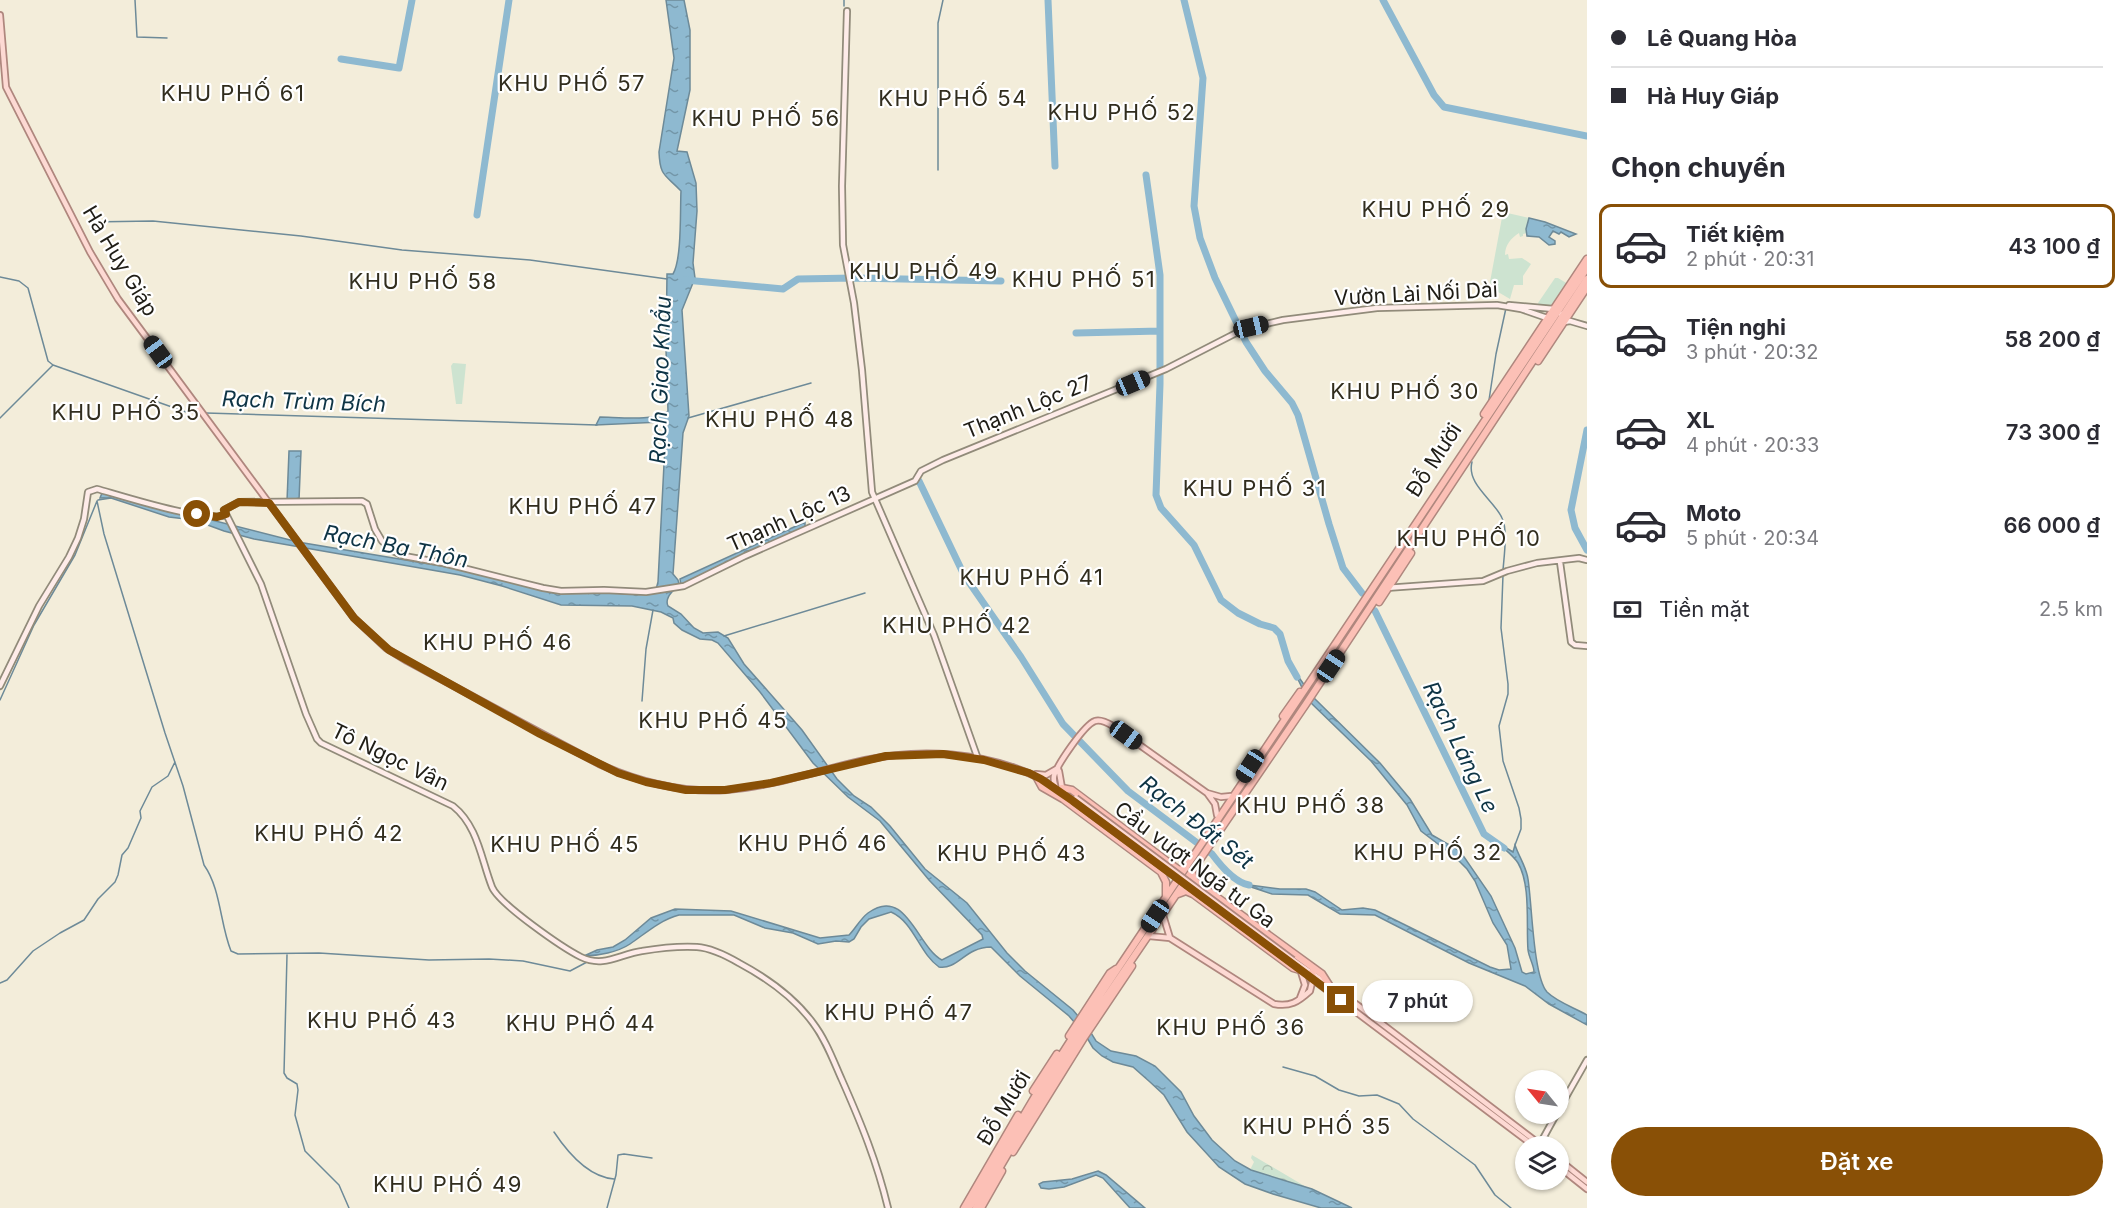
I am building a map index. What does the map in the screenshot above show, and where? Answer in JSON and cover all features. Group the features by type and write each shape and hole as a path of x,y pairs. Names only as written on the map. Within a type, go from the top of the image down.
{"highway":[{"name":"Đỗ Mười","path":"1559,318 1587,259"},
{"name":"Đỗ Mười","path":"1192,873 1216,841 1385,588 1559,318 1587,268"},
{"name":"Đỗ Mười","path":"1299,697 1587,279"},
{"name":"Đỗ Mười","path":"1559,318 1587,287"},
{"path":"1211,831 1217,815 1299,697"},
{"path":"1127,967 1165,900 1299,697"},
{"path":"1035,776 1042,787 1063,799 1164,875 1167,887 1165,900"},
{"path":"1239,789 1242,779"},
{"path":"1060,789 1072,790 1179,870 1186,868"},
{"path":"1164,875 1171,870 1172,865"},
{"path":"1192,873 1199,884 1322,974 1328,987"},
{"path":"1079,1032 1127,967 1143,950 1146,939 1192,873"},
{"path":"1193,894 1192,887 1194,884 1199,884"},
{"path":"1177,894 1186,891 1193,894 1293,968 1300,970"},
{"name":"Đỗ Mười","path":"981,1208 1079,1032"},
{"name":"Đỗ Mười","path":"964,1208 1001,1143 1079,1032"},
{"name":"Đỗ Mười","path":"969,1208 1037,1093 1079,1032"},
{"name":"Đỗ Mười","path":"976,1208 1031,1117"}],"main road":[{"name":"Hà Huy Giáp","path":"0,15 6,87 90,252 118,299 354,618 389,650 540,734 618,773 646,782 686,790 737,789 867,760 911,754 943,754 978,759"},
{"path":"1054,783 1055,774 1088,725 1095,721 1107,723 1207,793 1215,804 1217,815"},
{"path":"978,759 1035,776 1054,783 1060,789"},
{"path":"1035,776 1046,775 1060,766"},
{"path":"1060,766 1060,789"},
{"path":"1035,776 1060,789"},
{"name":"Cầu vượt Ngã tư Ga","path":"1060,789 1292,961"},
{"path":"1207,793 1221,797 1231,796"},
{"path":"1163,915 1170,938"},
{"path":"1146,939 1170,938 1274,1004 1291,1005 1310,991 1328,987"},
{"path":"1292,961 1300,970 1305,985 1298,1000"},
{"path":"1292,961 1529,1136"},
{"path":"1300,970 1312,975"},
{"path":"1310,991 1312,975"},
{"path":"1471,1094 1522,1136"},
{"path":"1569,1168 1587,1182"},
{"path":"1569,1175 1587,1189"}],"street":[{"path":"847,12 843,245 862,370 866,435 874,498 934,635 978,759"},
{"path":"1506,306 1520,305 1587,326"},
{"name":"Vườn Lài Nối Dài","path":"1161,371 1242,330 1283,320 1363,309 1506,306 1559,318"},
{"name":"Thạnh Lộc 27","path":"915,481 921,471 944,460 1161,371"},
{"name":"Thạnh Lộc 13","path":"269,503 365,502 368,504 375,529 382,541 393,551 404,556 458,566 561,591 651,592 677,588 915,481"},
{"path":"0,686 39,606 78,538 84,519 88,492 97,489 217,517 239,502 269,503"},
{"name":"Tô Ngọc Vân","path":"226,511 261,584 306,714 317,739 321,743 453,806 463,814 472,829 492,886 499,897 548,936 585,959 606,962 639,951 704,948 730,958 756,972 782,991 811,1020 834,1060 874,1156 888,1208"},
{"path":"1385,588 1483,581 1537,563 1579,558 1587,560"},
{"path":"1560,562 1571,642 1573,645 1587,646"},
{"path":"1569,1092 1587,1060"}],"green space":[{"path":"1503,212 1529,218 1527,233 1520,237 1519,233 1513,237 1505,251 1509,259 1522,258 1531,264 1523,276 1523,285 1514,285 1510,299 1493,289 1490,282"},
{"path":"1555,278 1568,284 1552,307 1539,305 1538,303"},
{"path":"453,363 466,364 462,404 456,404 451,366"},
{"path":"1252,1155 1308,1188 1250,1170 1254,1162"}],"water":[{"path":"666,0 684,0 690,30 690,90 677,151 687,152 696,183 697,211 693,263 695,278 682,310 689,416 683,433 673,574 679,584 668,597 668,606 703,633 718,632 728,638 744,664 802,730 837,779 890,826 925,869 967,903 1007,953 1025,971 1073,1010 1096,1041 1111,1051 1136,1056 1155,1066 1181,1092 1194,1116 1212,1140 1235,1161 1251,1170 1312,1189 1352,1208 1321,1208 1245,1184 1219,1167 1187,1132 1164,1095 1133,1067 1113,1062 1102,1056 1093,1048 1069,1016 1020,976 991,947 975,951 946,967 939,967 926,954 905,923 891,912 869,919 854,939 849,942 836,941 818,944 793,933 765,928 734,915 679,915 659,923 620,949 584,956 597,950 613,947 651,918 675,909 731,911 820,938 849,935 868,913 881,906 892,907 902,912 933,953 942,960 983,939 982,935 929,880 880,821 848,797 813,763 760,692 718,643 700,639 682,630 674,623 673,618 661,612 632,606 561,605 460,575 254,539 194,520 169,517 111,498 100,498 102,493 105,493 298,542 465,570 555,593 655,593 658,582 666,425 661,422 596,425 600,417 645,418 655,417 668,411 667,274 673,274 678,257 681,191 662,171 659,152 674,58"},
{"path":"1529,218 1576,234 1569,237 1561,232 1559,234 1553,231 1549,237 1555,241 1555,244 1549,245 1539,237 1527,236"},
{"path":"289,451 301,451 299,500 287,501"},
{"path":"805,522 805,527 681,585 680,579"},
{"path":"1293,669 1312,696 1380,763 1410,799 1432,835 1460,851 1491,896 1515,948 1522,972 1526,974 1534,972 1528,950 1525,882 1518,863 1498,843 1513,852 1515,845 1528,879 1536,956 1542,984 1551,996 1587,1015 1587,1025 1549,1004 1525,986 1469,963 1375,915 1340,914 1308,895 1272,894 1242,884 1280,889 1306,889 1315,892 1342,910 1363,908 1375,910 1490,967 1499,970 1511,969 1507,945 1493,923 1475,881 1467,869 1421,831 1407,805 1371,761 1308,700"},
{"path":"1098,1171 1106,1175 1145,1208 1130,1208 1103,1178 1096,1175 1064,1187 1049,1189 1041,1188 1039,1184 1072,1179"}],"waterway":[{"path":"135,0 137,37 167,38"},
{"path":"341,59 399,68 412,0"},
{"path":"477,215 509,0"},
{"path":"844,0 844,6"},
{"path":"938,170 938,23 943,0"},
{"path":"1048,0 1055,166"},
{"name":"Rạch Láng Le","path":"1184,0 1203,78 1194,206 1200,238 1215,278 1246,342 1265,371 1292,403 1298,415 1343,568 1362,593"},
{"path":"1383,0 1434,95 1444,107 1587,136"},
{"path":"1146,175 1160,275 1160,384 1156,495 1161,508 1194,545 1221,600 1238,613 1274,628 1280,634 1288,661 1297,677"},
{"path":"89,222 153,221 301,236 402,250 530,260 667,279"},
{"name":"Rạch Trùm Bích","path":"0,277 19,281 28,288 48,361 53,365 186,412 201,413"},
{"path":"685,280 783,289 798,279 1001,281"},
{"path":"1489,400 1506,308"},
{"path":"1076,333 1160,331"},
{"path":"0,418 53,365"},
{"path":"688,418 811,383"},
{"name":"Rạch Trùm Bích","path":"206,413 597,425"},
{"path":"1587,430 1571,510 1575,528 1587,550"},
{"path":"1472,462 1473,478 1498,511 1504,523 1503,570"},
{"name":"Rạch Đất Sét","path":"919,481 964,575 1021,657 1063,724 1128,791 1212,854 1233,877 1249,885"},
{"name":"Rạch Ba Thôn","path":"98,500 111,498"},
{"path":"97,501 104,534 183,786 204,865 214,885 231,951 238,954 319,953 429,960 523,961 570,971 587,962"},
{"path":"0,700 34,625 75,555 97,501"},
{"path":"1503,575 1501,628 1508,694 1499,726 1503,761 1521,819 1521,829 1515,845"},
{"path":"724,636 865,593"},
{"path":"642,701 646,649 653,610"},
{"name":"Rạch Láng Le","path":"1375,611 1484,834 1504,848"},
{"path":"0,983 7,980 33,951 84,920 98,899 115,882 122,855 128,848 141,818 140,811 152,787 168,776 175,762"},
{"path":"287,955 284,1073 287,1078 297,1084 295,1115 305,1151 339,1185 349,1208"},
{"path":"1283,1067 1315,1076 1339,1090 1359,1096 1377,1095 1399,1104 1413,1119 1475,1165 1495,1195 1511,1208"},
{"path":"554,1132 572,1156 587,1169 614,1179"},
{"path":"607,1208 616,1175 618,1155 652,1158"}],"district":[{"name":"KHU PHỐ 57","path":"572,83"},
{"name":"KHU PHỐ 61","path":"233,93"},
{"name":"KHU PHỐ 54","path":"953,98"},
{"name":"KHU PHỐ 52","path":"1122,112"},
{"name":"KHU PHỐ 56","path":"766,118"},
{"name":"KHU PHỐ 29","path":"1436,209"},
{"name":"KHU PHỐ 49","path":"924,271"},
{"name":"KHU PHỐ 51","path":"1084,279"},
{"name":"KHU PHỐ 58","path":"423,281"},
{"name":"KHU PHỐ 30","path":"1405,391"},
{"name":"KHU PHỐ 35","path":"126,412"},
{"name":"KHU PHỐ 48","path":"780,419"},
{"name":"KHU PHỐ 31","path":"1255,488"},
{"name":"KHU PHỐ 47","path":"583,506"},
{"name":"KHU PHỐ 10","path":"1469,538"},
{"name":"KHU PHỐ 41","path":"1032,577"},
{"name":"KHU PHỐ 42","path":"957,625"},
{"name":"KHU PHỐ 46","path":"498,642"},
{"name":"KHU PHỐ 45","path":"713,720"},
{"name":"KHU PHỐ 38","path":"1311,805"},
{"name":"KHU PHỐ 42","path":"329,833"},
{"name":"KHU PHỐ 46","path":"813,843"},
{"name":"KHU PHỐ 45","path":"565,844"},
{"name":"KHU PHỐ 32","path":"1428,852"},
{"name":"KHU PHỐ 43","path":"1012,853"},
{"name":"KHU PHỐ 47","path":"899,1012"},
{"name":"KHU PHỐ 43","path":"382,1020"},
{"name":"KHU PHỐ 44","path":"581,1023"},
{"name":"KHU PHỐ 36","path":"1231,1027"},
{"name":"KHU PHỐ 35","path":"1317,1126"},
{"name":"KHU PHỐ 49","path":"448,1184"}],"route":[{"path":"197,514 222,516 226,514 224,510 239,502 269,503 354,618 389,650 446,683 599,764 646,782 688,790 737,789 804,776 867,760 924,753 984,760 1034,775 1073,801 1341,1000"}],"water label":[{"name":"Rạch Giao Khẩu","path":"660,380"}]}
